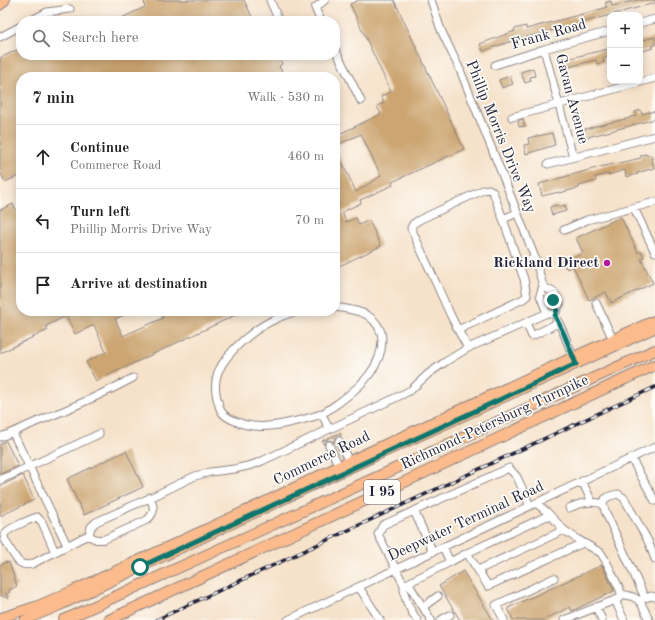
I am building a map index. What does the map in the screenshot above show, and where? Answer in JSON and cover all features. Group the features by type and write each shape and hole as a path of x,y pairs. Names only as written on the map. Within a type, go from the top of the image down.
{"highway":[{"name":"Richmond-Petersburg Turnpike","path":"64,620 655,350"},
{"name":"Richmond-Petersburg Turnpike","path":"113,618 655,365"}],"main road":[{"path":"0,5 5,0"},
{"name":"Commerce Road","path":"615,342 655,320"},
{"name":"Commerce Road","path":"0,618 37,606 74,590 351,464 574,360 615,342 655,328"},
{"name":"Commerce Road","path":"25,620 87,592 340,469"}],"street":[{"path":"270,0 277,16"},
{"path":"318,16 315,8 325,0"},
{"name":"Phillip Morris Drive Way","path":"430,0 441,30 460,70 556,312 558,323 574,360"},
{"path":"39,16 47,12 70,9"},
{"path":"643,22 655,19"},
{"path":"0,37 16,29"},
{"name":"Frank Road","path":"495,65 544,49 607,32"},
{"name":"Gavan Avenue","path":"544,49 573,157"},
{"path":"340,58 361,101"},
{"path":"512,117 655,78"},
{"path":"548,164 655,136"},
{"path":"458,330 527,296 524,279 503,218 493,192 489,189 483,190 419,220 413,224 411,228 450,314 458,330 468,348"},
{"path":"564,230 587,220 655,202"},
{"path":"634,208 655,252"},
{"path":"503,218 517,213"},
{"path":"519,265 535,258"},
{"name":"Phillip Morris Drive Way","path":"546,288 540,295 547,312"},
{"path":"596,303 615,342"},
{"path":"283,316 256,330 226,359 218,373 215,386 216,399 221,411 232,420 247,425 268,426 302,420 322,414 355,390 368,377 379,358 382,348 382,335 378,326 368,316 355,310 340,308"},
{"path":"89,535 91,527 96,522 195,476 252,465 331,436 411,390 428,374 468,348 526,323 547,312 556,312"},
{"path":"526,323 532,336 558,323"},
{"path":"0,437 13,433 56,414 133,378"},
{"path":"322,414 331,436 340,469"},
{"path":"13,433 67,545"},
{"path":"5,478 99,434"},
{"path":"331,436 351,464"},
{"name":"Deepwater Terminal Road","path":"288,620 655,447"},
{"path":"631,458 655,501"},
{"path":"431,620 396,569 378,534 383,525 509,468 517,477 533,504 550,515 564,530 601,553 620,590 620,598 596,607 579,617 564,620"},
{"path":"582,481 592,502"},
{"path":"649,620 642,599 605,511 603,504 605,499 618,494 624,498 648,541 655,559"},
{"path":"89,535 93,539 105,539 147,520 152,516 154,510 150,498"},
{"path":"569,508 592,502 603,504"},
{"path":"414,511 433,552"},
{"path":"417,620 408,606 404,591 406,584 467,553 550,515"},
{"path":"55,552 42,522 37,517 7,530 4,535 4,539 19,562 27,565 32,564 89,535"},
{"path":"478,570 564,530"},
{"path":"467,553 488,586 583,543"},
{"path":"443,547 450,562"},
{"path":"504,620 496,605 554,578"},
{"path":"359,587 380,620"},
{"path":"621,594 642,599 652,596 655,597"},
{"path":"423,607 438,596"},
{"path":"615,600 624,620"},
{"path":"596,607 602,620"},
{"path":"441,620 450,615"}],"building":[{"path":"144,0 244,0 252,16 126,16 145,7"},
{"path":"359,0 394,0 464,149 392,182 393,185 360,200 361,203 342,212 346,222 356,218 359,225 369,220 381,246 340,266 340,158 356,192 381,176 361,134 340,144 340,134 381,114 377,106 384,103 381,96 391,92 350,4"},
{"path":"638,0 655,0 655,3 621,12 607,12 607,16 522,38 483,51 480,44 515,31 514,29 526,26 526,29 601,9 607,7 605,3 611,1 612,6"},
{"path":"655,37 655,45 652,46 653,48 643,51 643,40"},
{"path":"607,49 607,57 603,58 605,62 597,64 596,60 564,68 562,60"},
{"path":"16,50 16,60 280,60 282,64 279,66 282,72 16,72 16,177 5,182 0,172 0,58"},
{"path":"533,68 535,76 530,77 531,81 525,83 521,72"},
{"path":"510,76 513,84 502,88 499,80"},
{"path":"640,110 642,114 655,111 655,119 581,139 579,131 636,116 635,112"},
{"path":"523,119 525,126 519,127 518,121"},
{"path":"552,133 555,145 526,154 524,145 529,144 528,138"},
{"path":"646,154 647,156 651,155 654,168 626,177 625,170 595,177 596,181 579,186 579,188 542,196 539,184 600,167 641,158 641,155"},
{"path":"13,204 16,210 16,316 66,316 46,326 48,330 0,353 0,210"},
{"path":"557,205 558,207 565,205 566,211 552,215 550,207"},
{"name":"Rickland Direct","path":"621,217 638,253 641,251 644,257 641,259 653,283 611,303 606,292 589,300 573,266 567,269 563,262 583,253 576,238"},
{"path":"66,316 121,316 115,319 123,336 163,318 162,316 233,316 96,381 86,362 106,352 94,325 75,334"},
{"path":"340,433 341,437 337,436 334,443 327,440 324,445 322,441"},
{"path":"6,441 18,466 0,474 0,444"},
{"path":"126,451 143,487 84,515 67,479"},
{"path":"23,475 34,500 0,516 0,486"},
{"path":"9,562 17,586 9,590 10,592 6,594 9,599 0,595 0,565"},
{"path":"602,565 614,591 572,611 570,607 543,620 513,620 508,608"},
{"path":"463,571 493,620 460,620 439,586"}],"tunnel":[{"path":"336,435 339,441"}],"railway":[{"path":"156,620 655,387"}],"place":[{"name":"Rickland Direct","path":"607,263"}],"route":[{"path":"140,567 576,364 555,316 557,310 553,300"}]}
